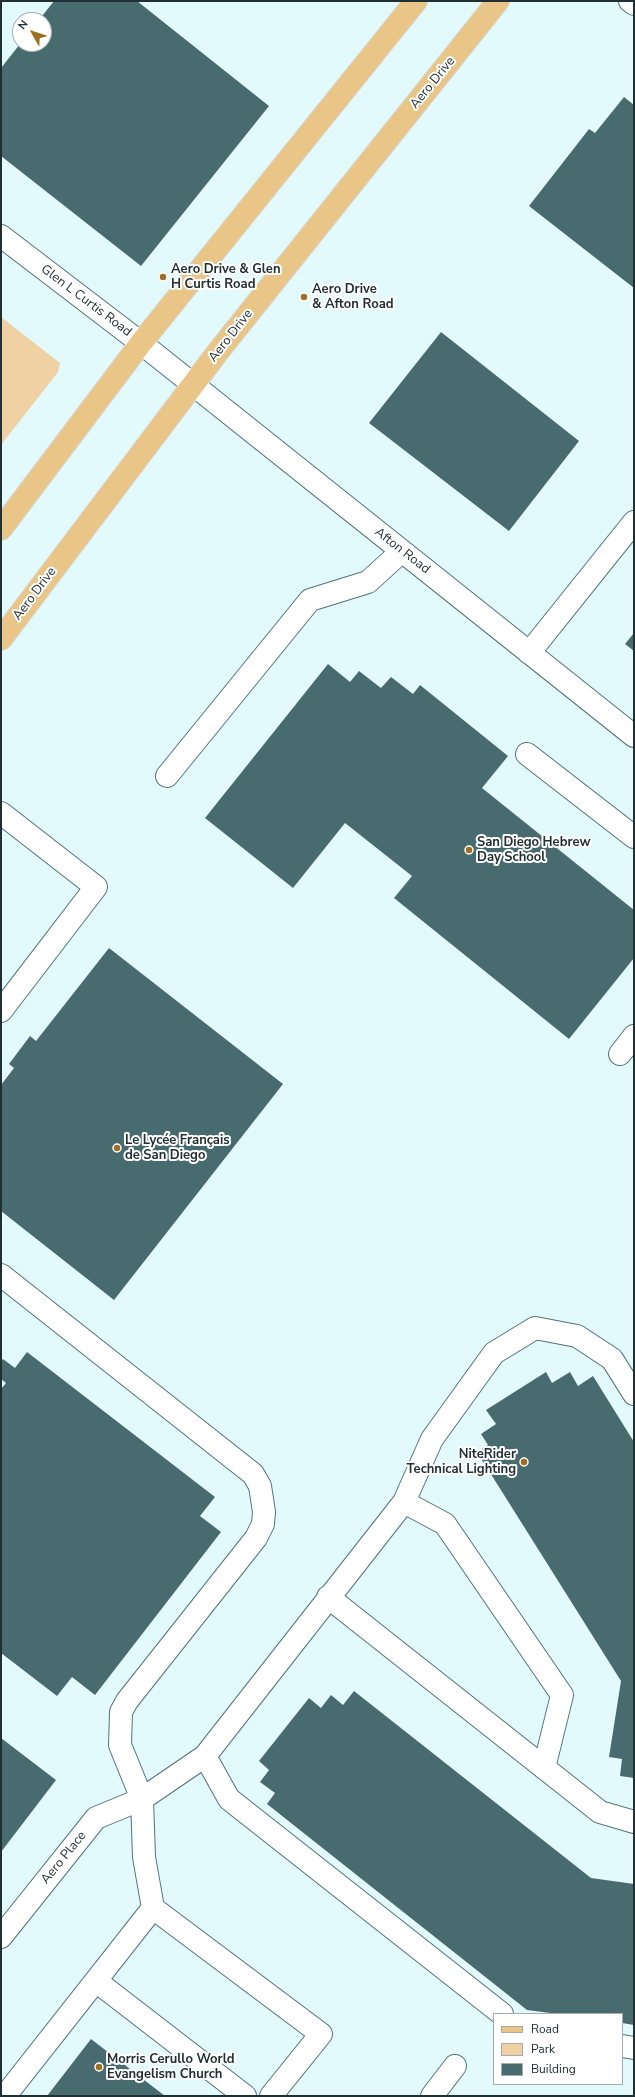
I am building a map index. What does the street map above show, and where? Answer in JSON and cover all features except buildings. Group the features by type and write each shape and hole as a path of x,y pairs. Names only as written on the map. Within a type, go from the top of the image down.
{"main road":[{"path":"1,530 141,343 416,1"},
{"name":"Aero Drive","path":"1,639 194,386 217,353 498,1"}],"street":[{"path":"630,1 634,4"},
{"name":"Glen L Curtis Road","path":"1,236 170,366"},
{"name":"Afton Road","path":"170,366 634,736"},
{"path":"529,652 634,522"},
{"path":"167,776 310,600 368,582 402,551"},
{"path":"527,754 634,837"},
{"path":"1,813 96,887 1,1011"},
{"path":"620,1054 634,1036"},
{"path":"1,1275 248,1470 260,1486 264,1512 263,1524 256,1538 127,1701 121,1712 120,1745 142,1799 144,1857 153,1908 320,2034 271,2096"},
{"name":"Aero Place","path":"1,1937 96,1818 142,1799 205,1756 328,1597 404,1502 432,1439 494,1353 536,1328 577,1336 612,1360 634,1394"},
{"path":"404,1502 445,1524 562,1695 544,1768"},
{"path":"328,1597 600,1812 634,1822"},
{"path":"205,1756 230,1799 501,2013"},
{"path":"5,2096 153,1908"},
{"path":"96,1981 245,2096"},
{"path":"623,2046 634,2048"},
{"path":"432,2096 455,2066"}],"green space":[{"path":"1,317 60,363 58,372 1,445"}],"place":[{"name":"Aero Drive & Glen H Curtis Road","path":"163,277"},
{"name":"Aero Drive & Afton Road","path":"304,297"},
{"name":"San Diego Hebrew Day School","path":"469,850"},
{"name":"Le Lycée Français de San Diego","path":"117,1148"},
{"name":"NiteRider Technical Lighting","path":"524,1462"},
{"name":"Morris Cerullo World Evangelism Church","path":"99,2067"}]}
